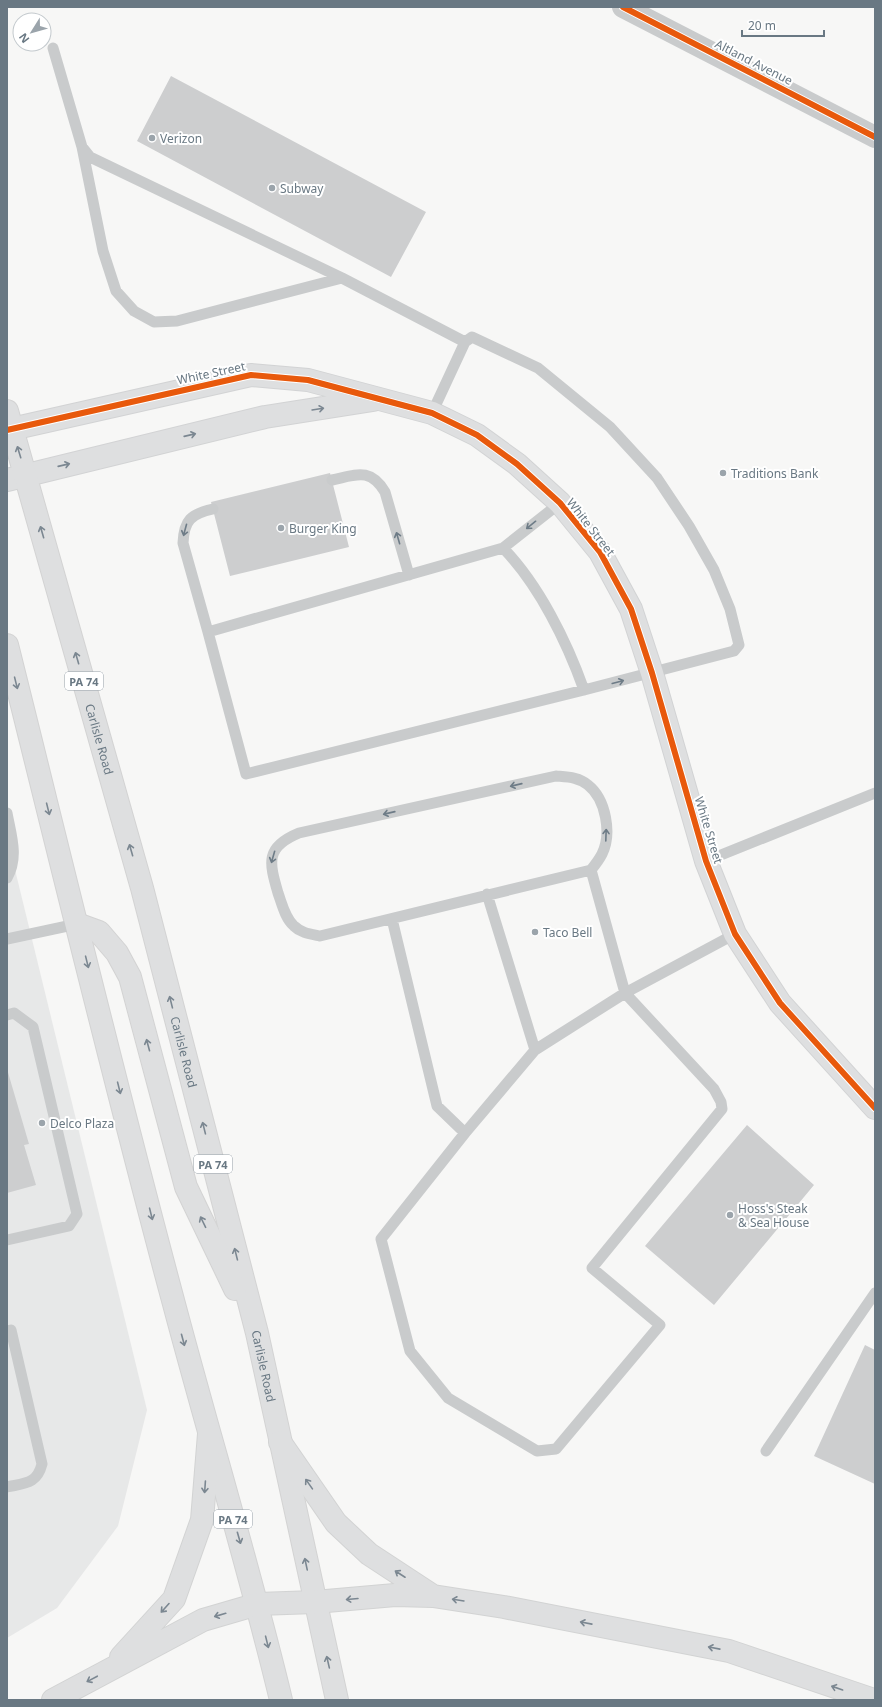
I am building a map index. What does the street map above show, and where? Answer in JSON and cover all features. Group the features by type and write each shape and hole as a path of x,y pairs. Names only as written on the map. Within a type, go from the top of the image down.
{"main road":[{"name":"White Street","path":"9,423 251,375 308,380 432,413 477,435 517,464 560,503 600,552 631,609 652,673 706,861 735,934 780,1003 875,1108"},
{"name":"White Street","path":"17,477 265,417 382,399"},
{"name":"Carlisle Road","path":"9,423 17,477 142,888 257,1333 337,1700"},
{"name":"PA 74","path":"7,645 77,924 209,1434 258,1604 281,1700"},
{"path":"77,924 99,932 117,953 130,977 186,1187 257,1333"},
{"path":"111,1668 174,1599 202,1520 209,1434"},
{"path":"280,1442 336,1523 369,1554 433,1596"},
{"path":"53,1700 203,1620 258,1604 315,1602 395,1595 433,1596 504,1607 729,1651 874,1700"}],"street":[{"name":"Altland Avenue","path":"623,7 875,137"}],"lane":[{"path":"53,48 82,147 103,252 116,291 134,311 154,322 177,321 342,278"},
{"path":"82,147 90,157 342,278 465,342"},
{"path":"213,509 198,512 188,520 183,531 183,543 246,774 652,673 734,651 739,645 730,609 714,570 689,526 657,478 610,427 538,368 472,337 465,342 432,413"},
{"path":"332,480 358,474 368,475 379,482 385,492 409,575"},
{"path":"208,632 503,548 560,503"},
{"path":"503,548 521,566 550,616 572,655 584,690"},
{"path":"556,776 573,777 588,784 598,795 606,820 607,838 602,854 591,870 487,894 320,936 304,933 294,926 284,911 270,868 274,852 284,839 299,833 556,776"},
{"path":"706,861 875,793"},
{"path":"7,813 15,852 11,871 7,878"},
{"path":"591,870 625,993 714,1089 721,1102 722,1109 592,1268 660,1325 556,1449 538,1452 448,1398 410,1351 381,1239 465,1133 535,1050 625,993 735,934"},
{"path":"487,894 535,1050"},
{"path":"392,918 437,1106 465,1133"},
{"path":"7,939 77,924"},
{"path":"7,1015 14,1013 33,1027 77,1214 69,1226 7,1240"},
{"path":"766,1451 875,1293"},
{"path":"7,1331 11,1330 42,1464 40,1474 31,1481 7,1487"}],"shaded area":[{"name":"Delco Plaza","path":"7,837 147,1410 118,1526 57,1608 7,1638"}],"building":[{"path":"171,76 426,212 391,277 137,141"},
{"name":"Burger King","path":"330,473 349,547 230,576 211,502"},
{"path":"7,1069 29,1144 24,1145 36,1185 7,1193"},
{"name":"Hoss's Steak & Sea House","path":"747,1125 814,1185 714,1305 645,1246"},
{"path":"865,1345 875,1350 875,1484 814,1456"}],"cycle path":[{"path":"623,7 875,137"},
{"path":"7,430 251,375 308,380 432,413 477,435 517,464 560,503 600,552 631,609 652,673 706,861 735,934 780,1003 875,1108"}],"place":[{"name":"Verizon","path":"152,138"},
{"name":"Subway","path":"272,188"},
{"name":"Traditions Bank","path":"723,473"},
{"name":"Burger King","path":"281,528"},
{"name":"Taco Bell","path":"535,932"},
{"name":"Delco Plaza","path":"42,1123"},
{"name":"Hoss's Steak & Sea House","path":"730,1215"}]}
